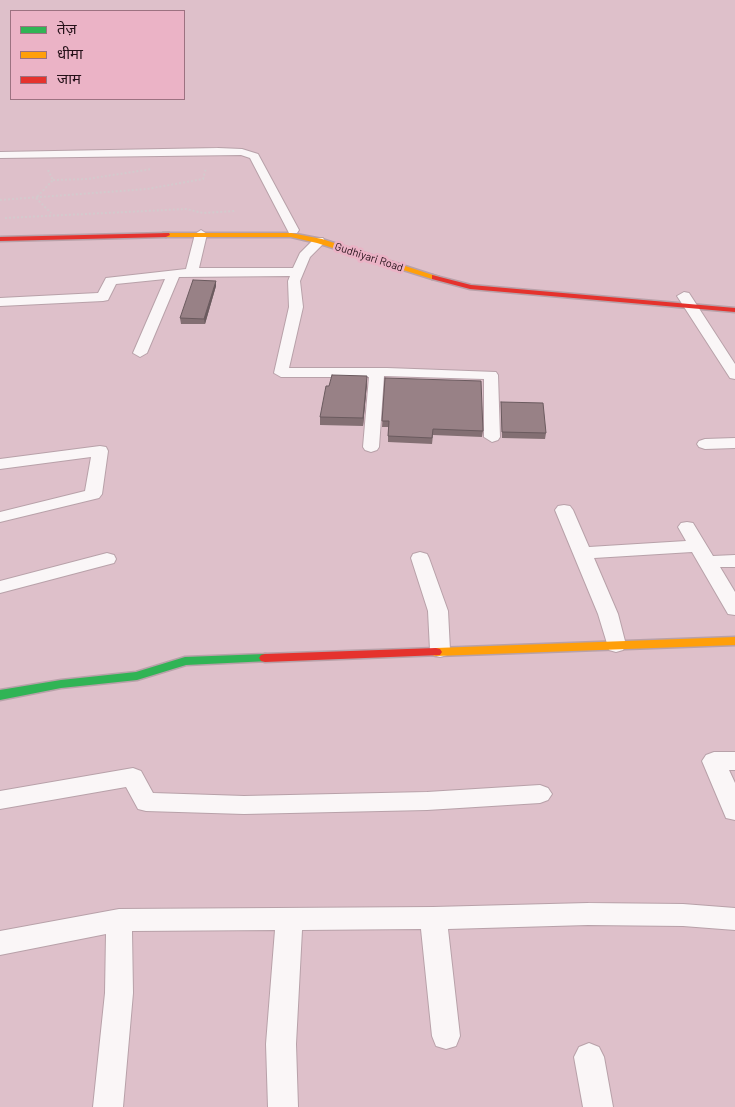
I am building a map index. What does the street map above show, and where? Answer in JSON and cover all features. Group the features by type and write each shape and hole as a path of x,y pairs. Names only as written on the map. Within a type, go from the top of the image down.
{"street":[{"path":"0,155 242,152 254,156 293,230"},
{"name":"Gudhiyari Road","path":"0,232 205,227 293,230 327,236 450,274 484,282 687,301 735,310"},
{"path":"192,272 202,234"},
{"name":"Gudhiyari Road","path":"0,239 202,234 290,235 319,241 415,272 470,287 530,294 687,301 735,301"},
{"path":"319,241 304,256 294,282 296,307 281,373 377,372 491,375 492,437"},
{"path":"0,302 103,297 111,282 192,272 298,272"},
{"path":"140,353 174,274"},
{"path":"687,301 735,375"},
{"path":"371,447 377,372"},
{"path":"705,444 735,443"},
{"path":"0,464 100,451 93,494 0,518"},
{"path":"564,510 584,553 608,614 616,645"},
{"path":"687,527 735,609"},
{"path":"584,553 698,546"},
{"path":"420,558 438,612 440,650"},
{"path":"0,588 107,559"},
{"path":"708,562 735,561"},
{"path":"0,695 61,684 137,676 185,661 440,650 735,641"},
{"path":"735,761 714,761 735,811"},
{"path":"0,800 133,777 146,802 264,804 427,801 540,794"},
{"path":"0,943 118,920 433,918 588,914 682,915 735,919"},
{"path":"433,918 446,1036"},
{"path":"284,1107 281,1044 289,919"},
{"path":"108,1107 119,993 118,920"},
{"path":"589,1056 598,1107"}],"path":[{"path":"0,200 147,189 203,179 207,165"},
{"path":"47,168 53,180"},
{"path":"36,198 53,180 87,178 132,171 148,171 154,168"},
{"path":"36,198 52,214"},
{"path":"6,218 52,214 186,209 203,213 236,211"}],"building":[{"path":"193,280 216,281 204,319 180,318"},
{"path":"332,375 367,376 363,418 320,417 326,386 329,386"},
{"path":"385,378 481,381 483,431 433,429 432,438 388,436 389,421 382,421"},
{"path":"501,402 543,403 546,433 502,432"}],"traffic: fast":[{"path":"0,695 61,684 137,676 185,661 265,658"}],"traffic: slow":[{"path":"166,235 291,235 319,241 435,277"},
{"path":"436,652 735,641"}],"traffic: jam":[{"path":"0,239 166,235"},
{"path":"435,277 470,287 735,310"},
{"path":"265,658 436,652"}]}
